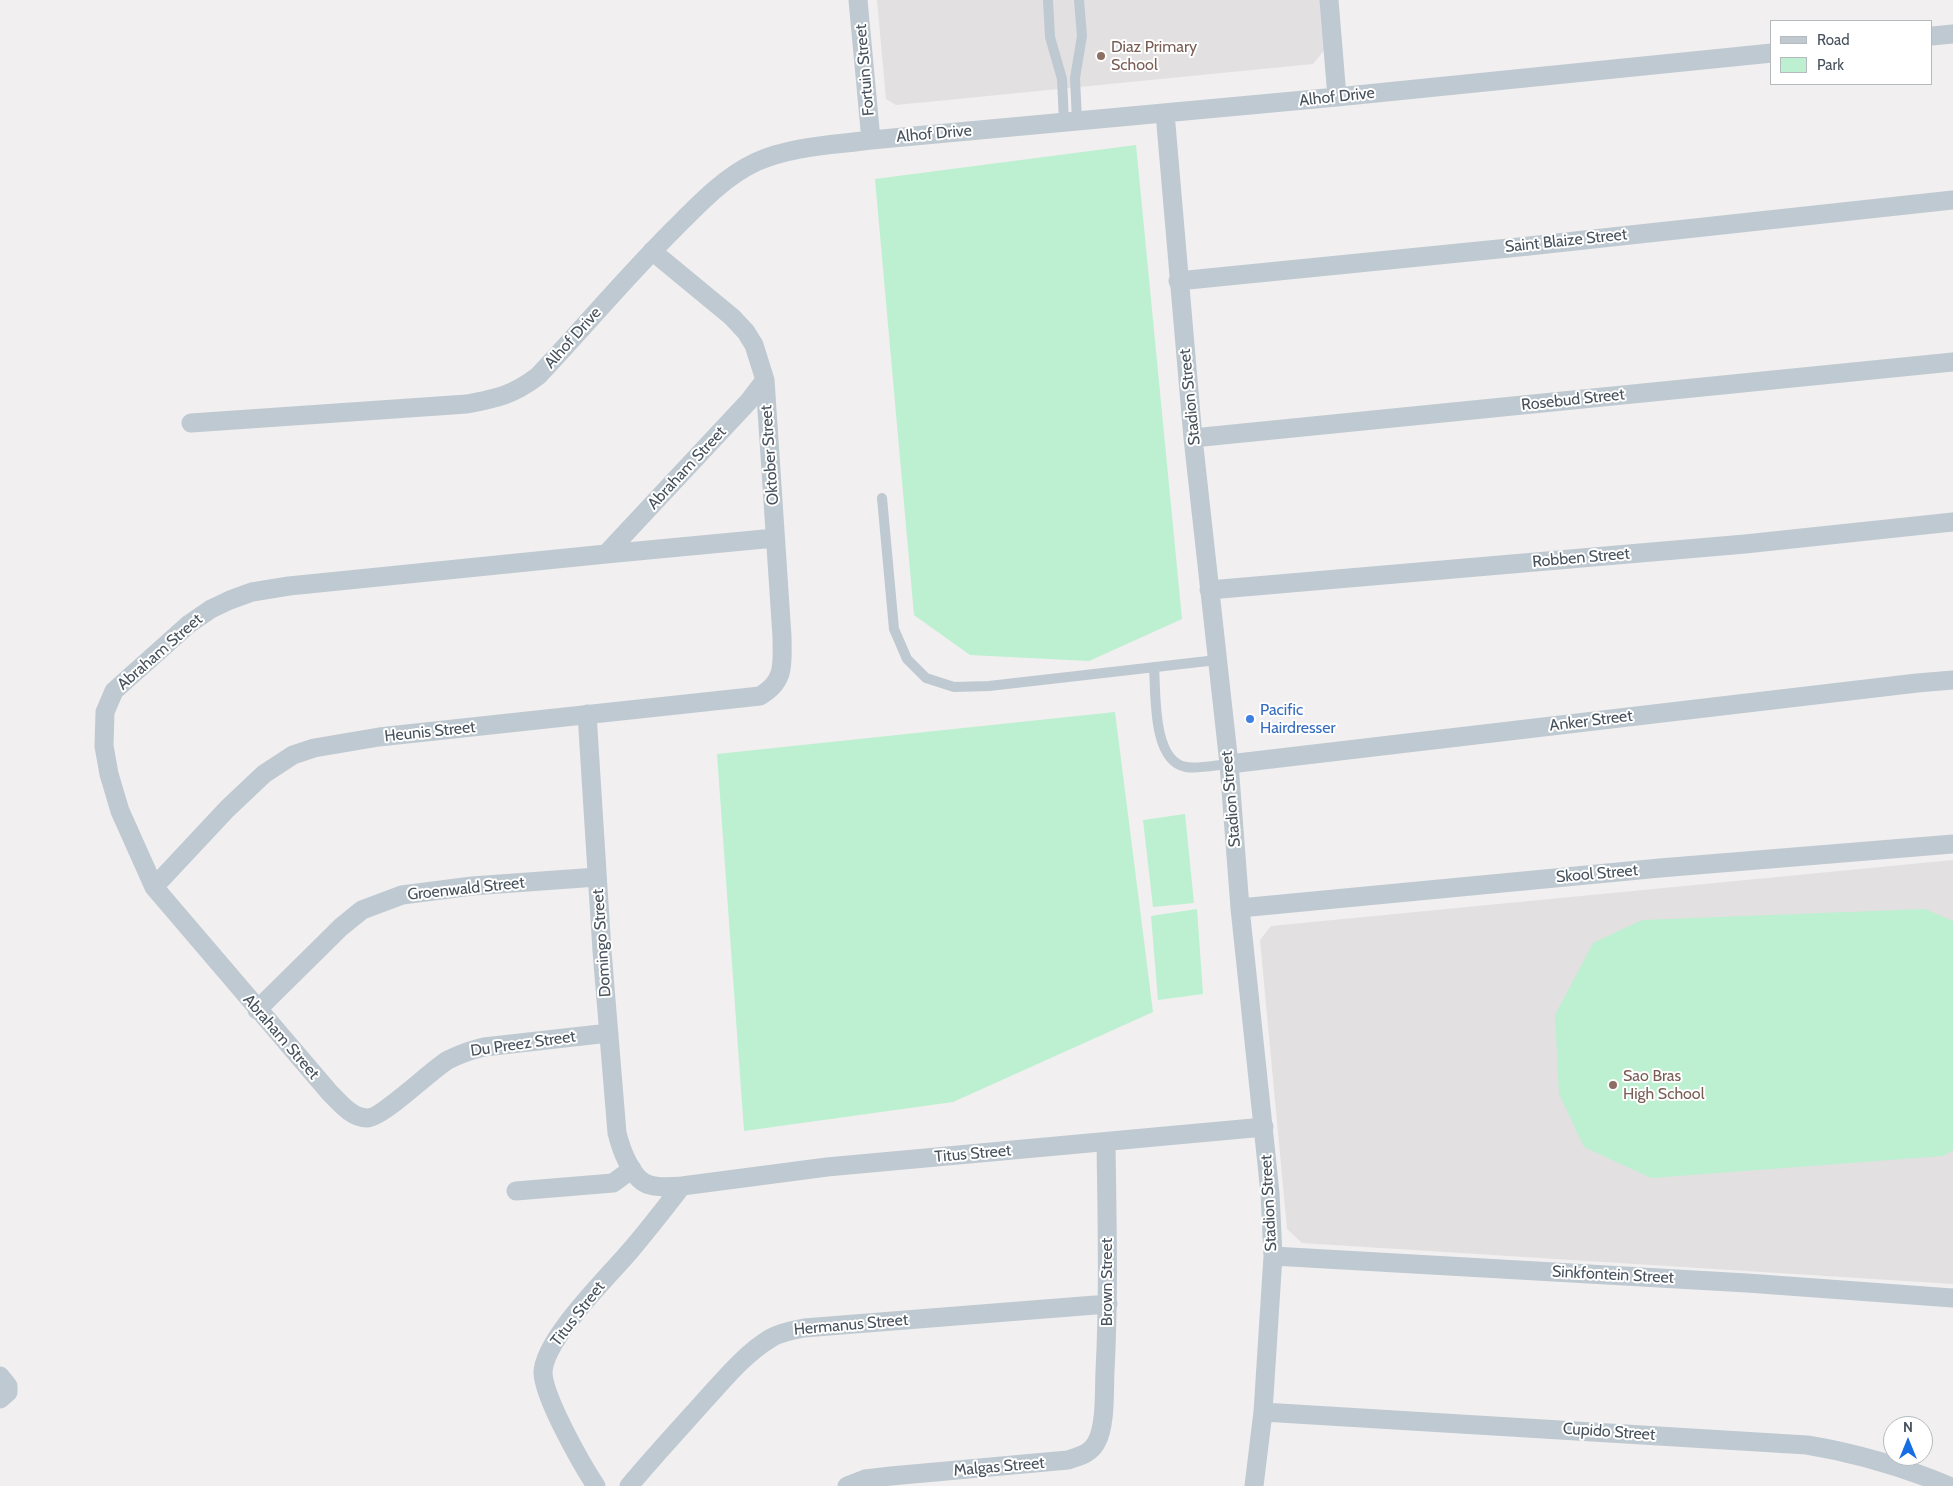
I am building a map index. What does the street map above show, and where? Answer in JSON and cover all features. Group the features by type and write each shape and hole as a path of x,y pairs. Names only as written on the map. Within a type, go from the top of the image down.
{"street":[{"name":"Fortuin Street","path":"858,0 871,140"},
{"path":"1329,0 1337,97"},
{"path":"1933,36 1953,34"},
{"name":"Alhof Drive","path":"191,423 467,404 499,398 523,387 538,376 652,251 710,192 756,162 807,148 871,140 1337,97 1770,53"},
{"name":"Stadion Street","path":"1165,113 1193,438 1229,764 1240,908 1264,1127 1273,1256 1262,1412 1254,1486"},
{"name":"Saint Blaize Street","path":"1178,281 1529,246 1953,200"},
{"name":"Oktober Street","path":"652,251 746,332 754,345 765,380 782,666 781,675 776,683 770,691 760,696"},
{"name":"Rosebud Street","path":"1193,438 1953,362"},
{"name":"Abraham Street","path":"606,554 749,401 765,380"},
{"name":"Robben Street","path":"1209,590 1745,544 1953,522"},
{"name":"Abraham Street","path":"369,1119 352,1113 343,1106 257,1010 154,887 120,811 108,774 104,746 105,712 114,691 189,624 211,609 252,592 289,586 775,538"},
{"name":"Anker Street","path":"1229,764 1917,682 1953,680"},
{"name":"Heunis Street","path":"154,887 264,774 293,755 314,748 343,742 760,696"},
{"name":"Domingo Street","path":"587,714 597,878 617,1133 627,1161 632,1169"},
{"name":"Skool Street","path":"1240,908 1660,868 1953,844"},
{"name":"Groenwald Street","path":"257,1010 341,926 362,910 402,895 472,886 597,878"},
{"name":"Du Preez Street","path":"369,1119 382,1113 424,1077 447,1061 467,1052 484,1047 609,1033"},
{"name":"Titus Street","path":"632,1169 648,1185 682,1186 827,1167 1264,1127"},
{"name":"Brown Street","path":"1102,1422 1108,1304 1106,1142"},
{"path":"516,1191 613,1183 632,1169"},
{"name":"Titus Street","path":"596,1486 552,1405 543,1372 547,1356 559,1334 631,1250 682,1186"},
{"name":"Sinkfontein Street","path":"1273,1256 1737,1282 1953,1298"},
{"name":"Hermanus Street","path":"629,1486 736,1366 773,1337 788,1331 804,1328 1108,1304"},
{"path":"0,1376 8,1386 8,1392 0,1399"},
{"name":"Cupido Street","path":"1262,1412 1807,1445 1876,1459 1949,1486"},
{"name":"Malgas Street","path":"847,1486 865,1479 1068,1460 1090,1451 1097,1441 1102,1422"}],"lane":[{"path":"1048,0 1050,38 1062,79 1071,122"},
{"path":"1071,122 1075,78 1082,36 1079,0"},
{"path":"882,498 894,630 906,659 926,678 954,686 989,686 1217,660"},
{"path":"1154,667 1160,737 1166,752 1174,763 1186,768 1229,764"}],"shaded area":[{"name":"Diaz Primary School","path":"877,0 1321,0 1326,48 1313,64 896,105 886,99"},
{"name":"Sao Bras High School","path":"1953,860 1953,1284 1302,1243 1287,1229 1260,940 1271,926"}],"green space":[{"path":"1136,145 1182,619 1089,661 970,655 914,615 875,179"},
{"path":"1115,712 1153,1012 953,1102 744,1131 717,754"},
{"path":"1185,814 1194,903 1153,907 1143,820"},
{"path":"1197,909 1203,994 1158,1000 1151,916"},
{"path":"1925,909 1953,921 1953,1150 1943,1156 1651,1178 1584,1147 1559,1094 1555,1015 1593,943 1642,920"}],"place":[{"name":"Diaz Primary School","path":"1101,56"},
{"name":"Pacific Hairdresser","path":"1250,719"},
{"name":"Sao Bras High School","path":"1613,1085"}]}
